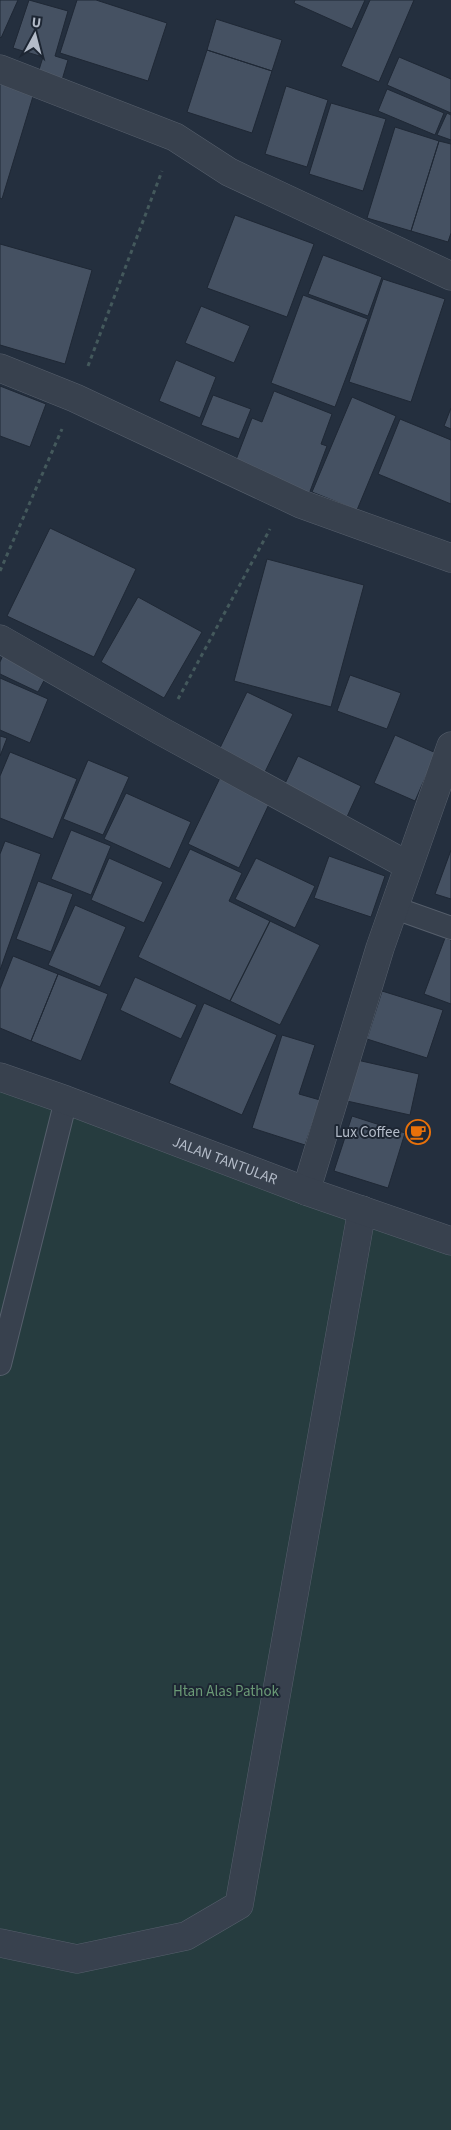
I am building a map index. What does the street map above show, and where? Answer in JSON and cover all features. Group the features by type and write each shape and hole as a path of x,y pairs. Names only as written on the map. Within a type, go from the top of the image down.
{"street":[{"path":"0,69 175,137 228,172 451,276"},
{"path":"0,368 75,398 287,497 451,558"},
{"path":"0,639 161,731 409,866"},
{"path":"306,1191 380,948 451,746"},
{"name":"JALAN TANTULAR","path":"0,1077 306,1191 451,1241"},
{"path":"0,1943 77,1959 186,1936 239,1905 362,1210"}],"lane":[{"path":"395,908 451,928"},
{"path":"0,1364 66,1100"}],"path":[{"path":"0,571 75,398 175,137"},
{"path":"161,731 287,497"}],"green space":[{"name":"Htan Alas Pathok","path":"0,1086 451,1251 451,2130 0,2130"}],"building":[{"path":"0,0 18,0 1,38 0,37"},
{"path":"29,0 68,11 55,56 68,60 62,80 38,73 43,57 13,48"},
{"path":"77,0 96,0 167,23 148,81 60,53"},
{"path":"295,0 365,0 352,29 294,3"},
{"path":"370,0 414,0 379,82 341,66"},
{"path":"216,19 282,40 272,71 207,50"},
{"path":"207,50 272,71 252,133 187,112"},
{"path":"399,57 451,79 451,113 387,85"},
{"path":"0,83 34,93 2,199 0,198"},
{"path":"286,86 328,100 307,167 265,154"},
{"path":"387,89 444,113 435,135 378,111"},
{"path":"331,103 386,119 363,191 309,174"},
{"path":"447,113 451,115 451,140 437,135"},
{"path":"395,127 439,141 411,231 367,218"},
{"path":"439,141 451,144 451,233 448,242 411,231"},
{"path":"235,215 314,244 287,317 207,288"},
{"path":"0,244 92,270 65,364 0,345"},
{"path":"323,255 382,277 368,316 308,294"},
{"path":"383,279 445,299 411,402 349,382"},
{"path":"303,295 368,319 335,407 271,383"},
{"path":"201,306 250,326 234,363 185,343"},
{"path":"176,360 216,377 200,418 159,401"},
{"path":"0,386 46,404 30,447 0,436"},
{"path":"274,391 332,414 321,444 327,446 309,494 234,465 252,418 262,422"},
{"path":"213,395 251,409 239,439 201,425"},
{"path":"352,397 396,416 357,510 312,492"},
{"path":"451,408 451,429 444,426"},
{"path":"400,419 451,440 451,504 378,474"},
{"path":"50,528 136,569 94,657 7,616"},
{"path":"267,559 364,585 331,707 234,681"},
{"path":"138,597 202,632 164,698 101,662"},
{"path":"5,650 49,671 38,692 0,674 0,662"},
{"path":"350,675 401,693 387,729 337,711"},
{"path":"0,678 48,699 30,743 0,730"},
{"path":"247,692 293,714 264,774 218,752"},
{"path":"395,735 436,753 415,801 374,783"},
{"path":"0,736 7,738 0,756"},
{"path":"10,752 77,779 53,839 0,818 0,776"},
{"path":"298,756 361,786 346,819 282,790"},
{"path":"88,760 129,777 103,835 63,819"},
{"path":"220,778 270,802 239,868 188,844"},
{"path":"126,793 191,822 170,869 104,839"},
{"path":"71,830 111,846 91,895 51,879"},
{"path":"5,841 41,854 0,970 0,854"},
{"path":"190,849 242,873 229,901 270,921 230,1001 138,957"},
{"path":"451,850 451,899 435,894"},
{"path":"329,856 385,876 371,917 314,898"},
{"path":"109,858 163,882 144,923 91,900"},
{"path":"256,858 315,886 295,928 235,899"},
{"path":"38,881 73,894 51,952 16,939"},
{"path":"75,905 126,927 100,987 48,965"},
{"path":"270,921 320,945 280,1025 230,1001"},
{"path":"445,938 451,940 451,1004 424,994"},
{"path":"13,956 58,974 31,1041 0,1028 0,989"},
{"path":"58,974 108,994 81,1061 31,1041"},
{"path":"135,977 197,1005 181,1039 120,1010"},
{"path":"382,991 443,1010 427,1058 367,1039"},
{"path":"204,1003 277,1035 242,1115 169,1083"},
{"path":"282,1035 315,1045 299,1094 320,1100 305,1145 252,1128"},
{"path":"357,1060 419,1074 410,1115 347,1101"},
{"path":"352,1116 405,1133 388,1188 334,1171"}],"place":[{"name":"Lux Coffee","path":"418,1132"}]}
